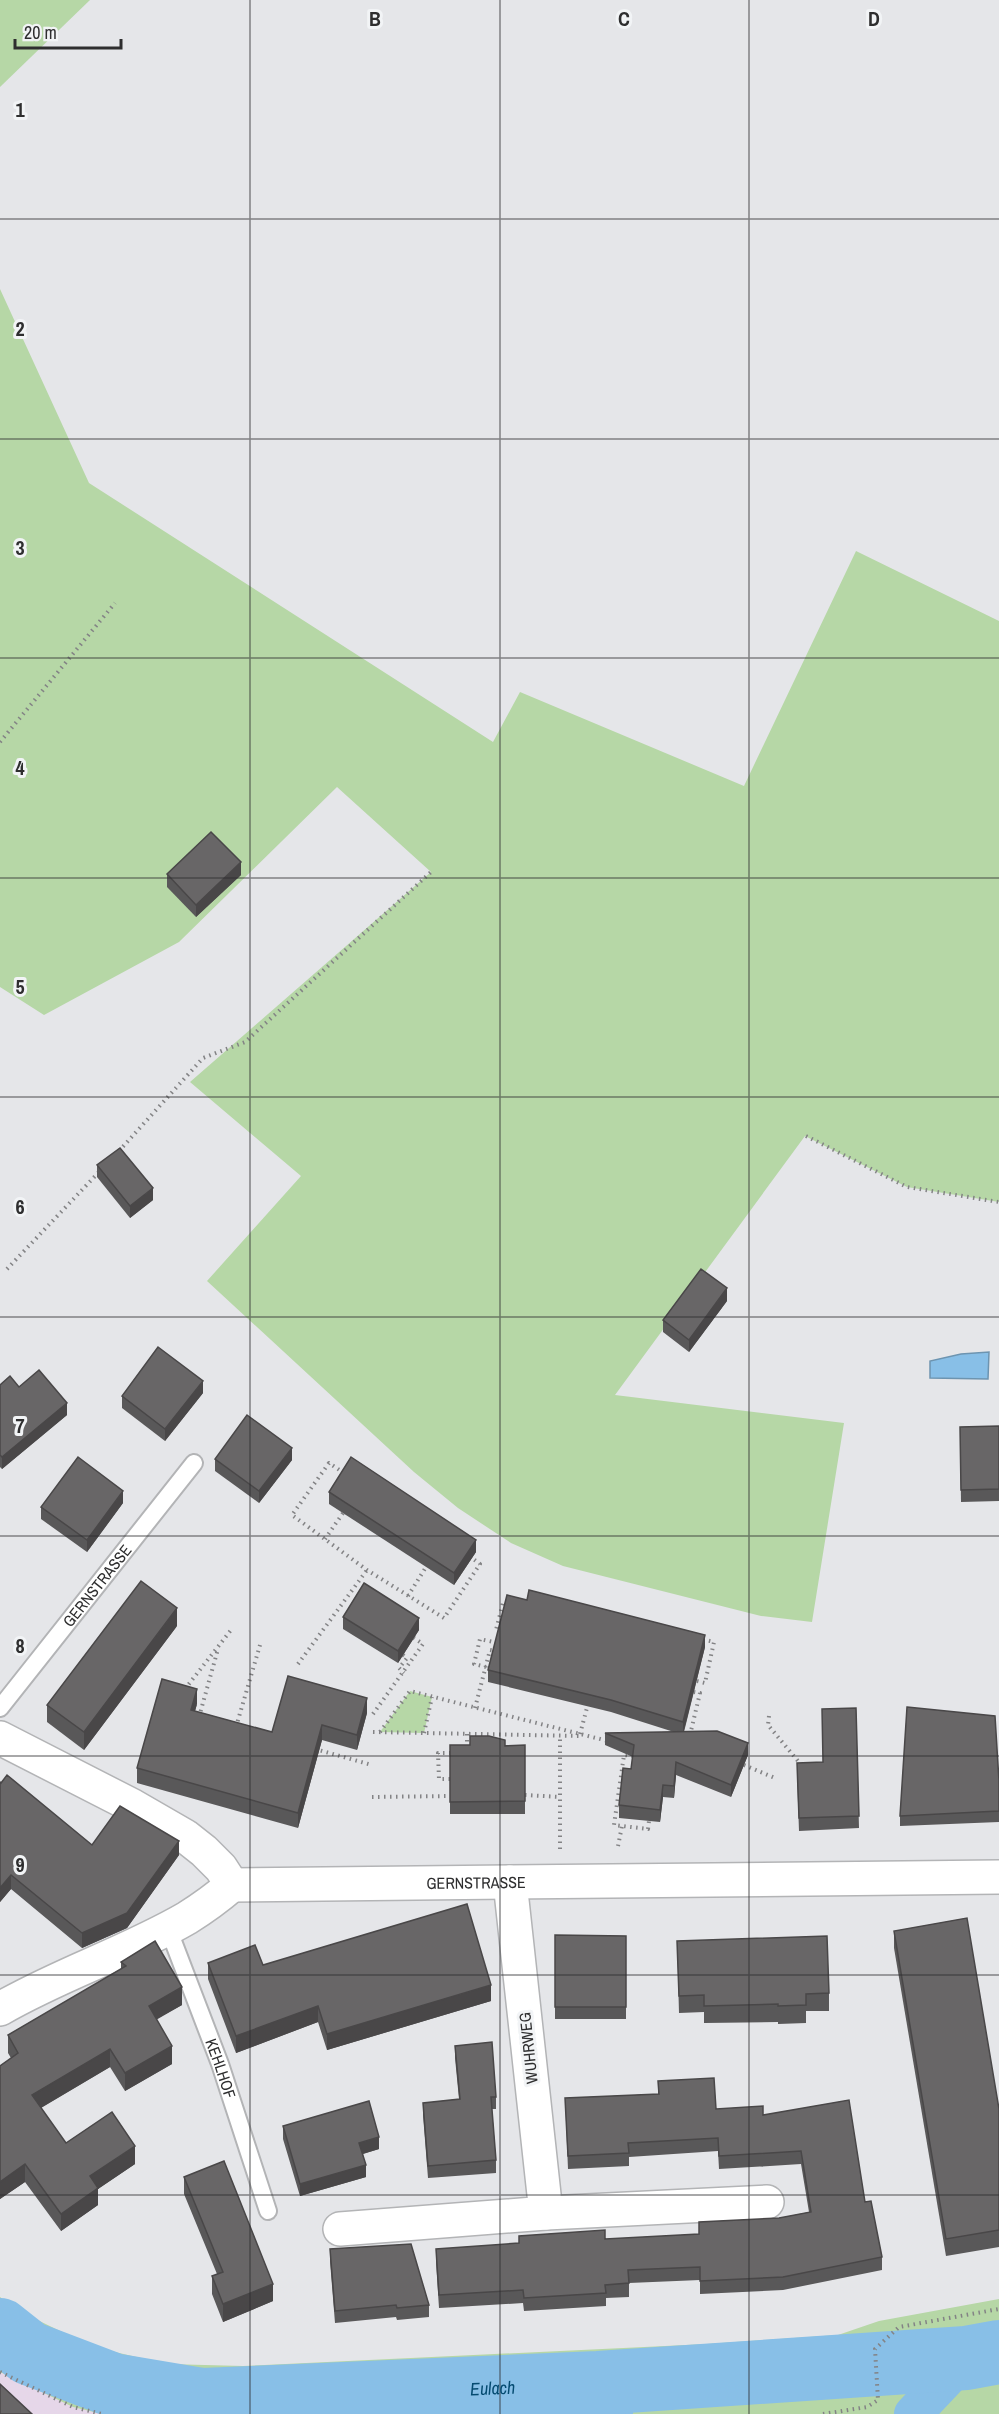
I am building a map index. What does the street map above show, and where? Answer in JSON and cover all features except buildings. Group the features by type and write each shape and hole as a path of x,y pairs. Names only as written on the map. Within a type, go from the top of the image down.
{"street":[{"path":"0,1738 134,1806 185,1836 212,1859 232,1885 205,1906 168,1928 30,1992 0,2009"},
{"name":"GERNSTRASSE","path":"232,1885 999,1877"},
{"name":"WUHRWEG","path":"510,1882 546,2213"},
{"path":"340,2229 546,2213 767,2202"}],"lane":[{"name":"GERNSTRASSE","path":"0,1708 194,1462"},
{"name":"KEHLHOF","path":"168,1928 220,2064 268,2211"}],"path":[{"path":"0,742 114,603"},
{"path":"118,1152 203,1058 245,1042 431,872"},
{"path":"806,1136 907,1187 999,1202"},
{"path":"7,1269 102,1169"},
{"path":"347,1475 329,1463 292,1515 367,1570 444,1618 480,1564 472,1558"},
{"path":"325,1539 343,1513"},
{"path":"408,1596 426,1567"},
{"path":"298,1664 367,1570"},
{"path":"501,1633 496,1630 503,1603 514,1605"},
{"path":"184,1690 231,1630"},
{"path":"693,1636 714,1642 705,1683 697,1681"},
{"path":"373,1714 423,1644 414,1638"},
{"path":"486,1667 474,1664 480,1639 498,1643"},
{"path":"233,1736 260,1645"},
{"path":"196,1726 219,1646"},
{"path":"475,1708 490,1650 496,1651"},
{"path":"403,1655 406,1658 399,1668 404,1673"},
{"path":"380,1732 410,1691 611,1741"},
{"path":"689,1740 700,1693 694,1692"},
{"path":"580,1734 590,1694"},
{"path":"424,1733 432,1697"},
{"path":"579,1701 596,1705"},
{"path":"769,1716 768,1725 798,1761"},
{"path":"198,1719 208,1721"},
{"path":"687,1719 693,1720"},
{"path":"373,1732 590,1736"},
{"path":"450,1779 439,1779 438,1753 469,1753 467,1734"},
{"path":"509,1735 509,1744"},
{"path":"560,1736 560,1827"},
{"path":"305,1747 372,1765"},
{"path":"644,1758 624,1755 614,1825 648,1829 649,1821"},
{"path":"744,1765 775,1778"},
{"path":"525,1795 560,1797"},
{"path":"372,1797 450,1796"},
{"path":"619,1840 622,1826"},
{"path":"823,2414 867,2407 878,2400 875,2349 899,2327 999,2309"},
{"path":"0,2372 73,2407 102,2414"}],"shaded area":[{"path":"0,2372 73,2407 102,2414 0,2414"}],"green space":[{"path":"0,0 90,0 0,87"},
{"path":"0,289 89,483 493,742 520,692 744,786 856,551 999,621 999,1202 907,1187 805,1136 615,1395 844,1423 812,1622 761,1616 563,1566 511,1543 458,1508 414,1472 207,1281 301,1176 190,1082 431,872 337,787 179,942 44,1015 0,987"},
{"path":"410,1691 432,1697 424,1733 380,1732"},
{"path":"0,2297 21,2312 93,2347 167,2364 243,2366 707,2344 838,2335 879,2321 999,2299 999,2414 102,2414 73,2407 0,2372"}],"water":[{"path":"989,1352 988,1379 930,1378 930,1361 961,1354"}],"waterway":[{"name":"Eulach","path":"0,2330 29,2353 113,2385 202,2400 598,2383 966,2358 999,2352"},
{"path":"913,2414 966,2358"},
{"path":"598,2383 614,2414"}]}
